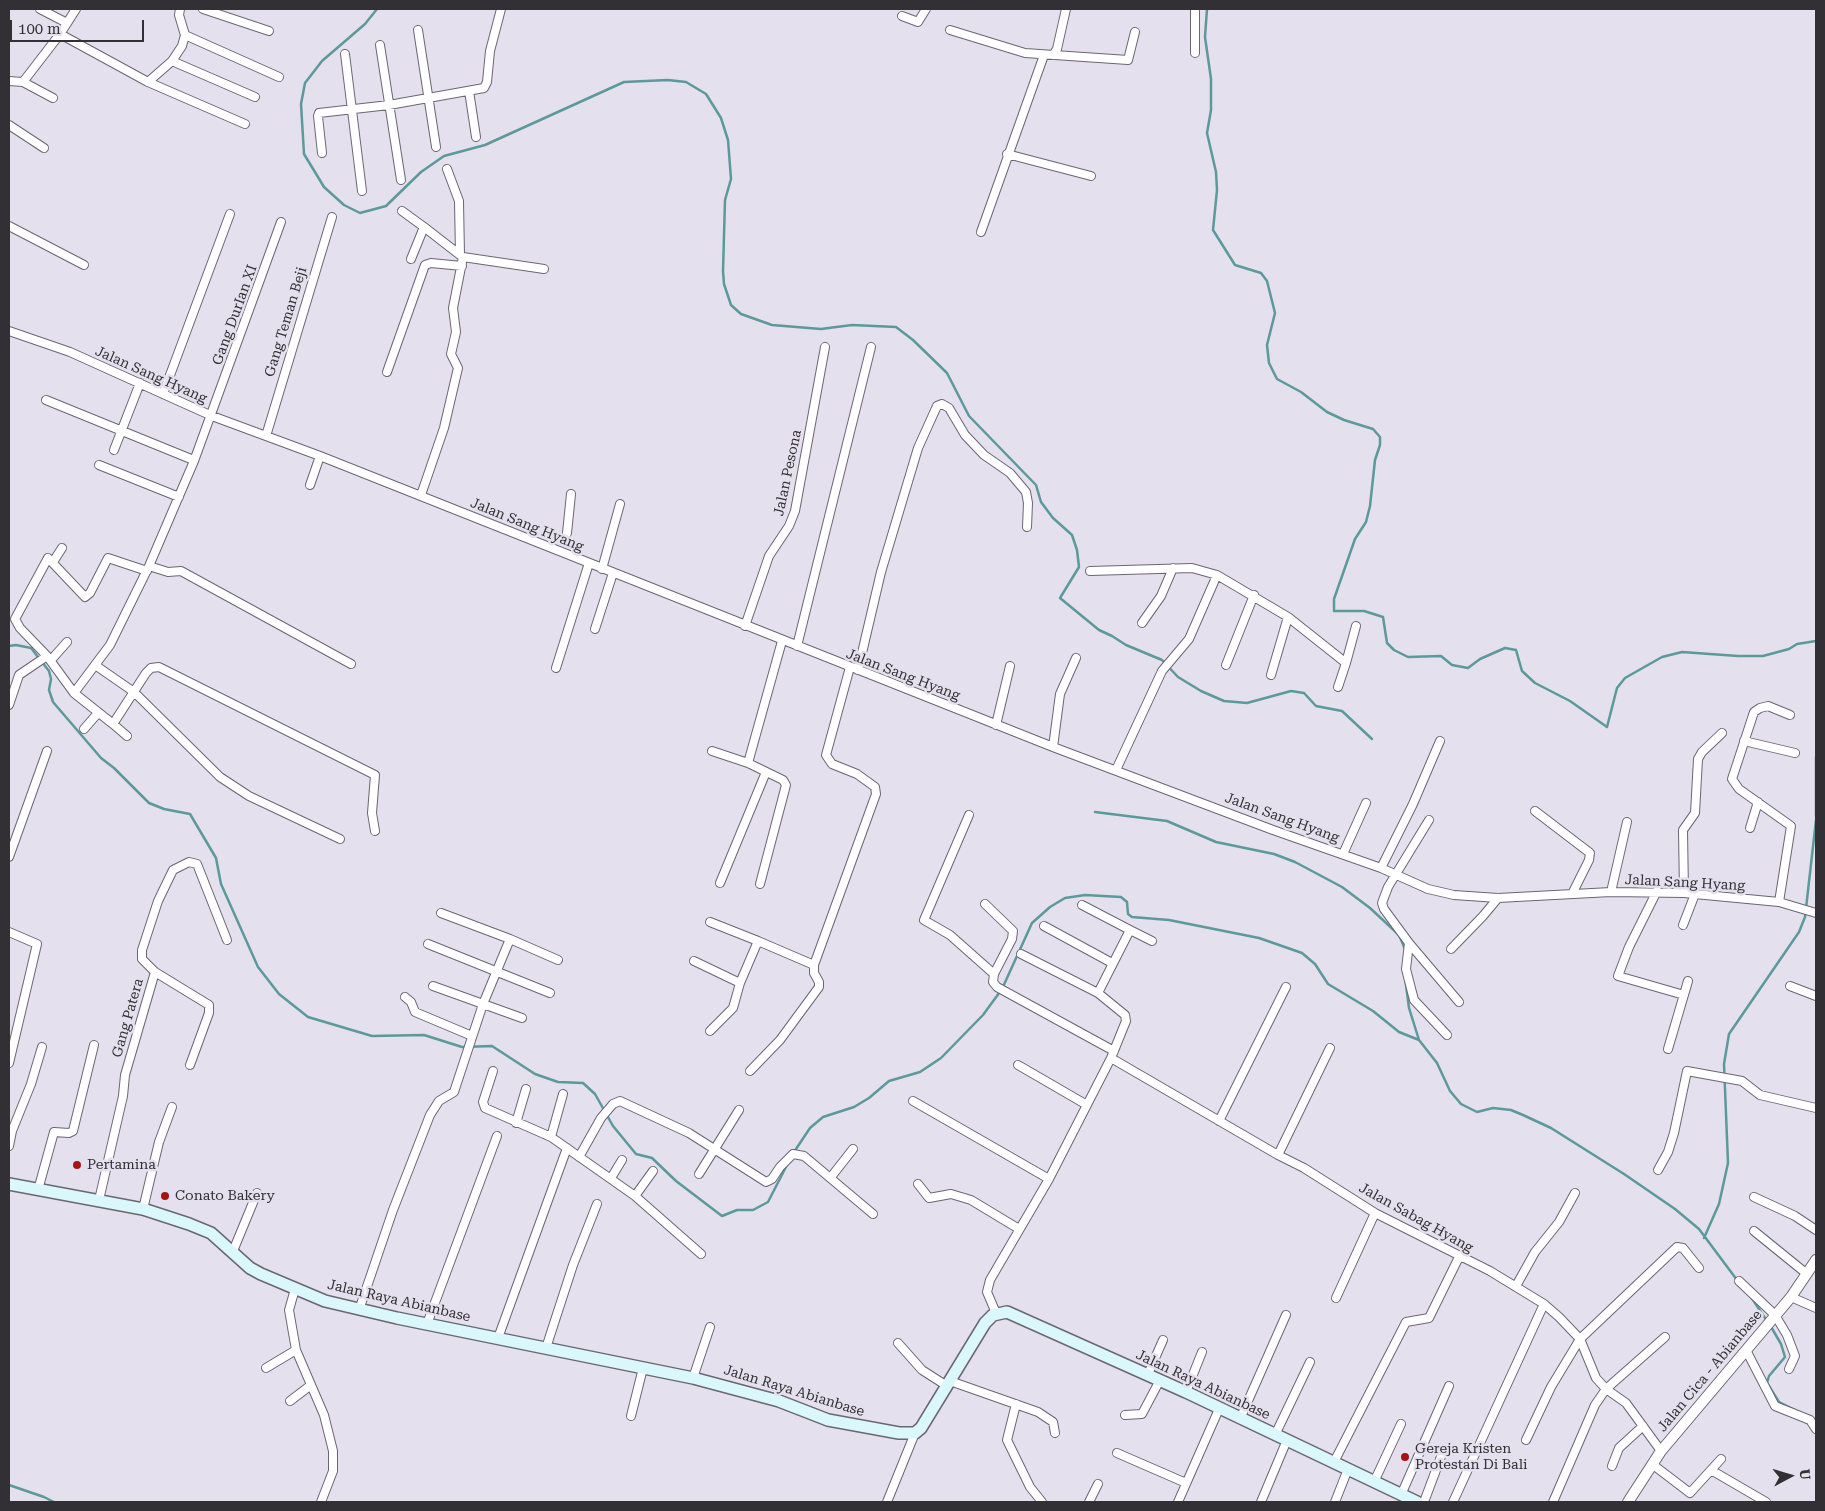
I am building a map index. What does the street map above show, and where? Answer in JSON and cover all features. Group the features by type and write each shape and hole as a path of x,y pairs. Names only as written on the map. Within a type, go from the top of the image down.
{"main road":[{"name":"Jalan Raya Abianbase","path":"9,1184 99,1200 177,1220 211,1234 250,1268 296,1289 360,1310 693,1378 779,1401 828,1420 881,1431 915,1434"},
{"name":"Jalan Raya Abianbase","path":"996,1313 1007,1312 1016,1315 1148,1374 1417,1502"},
{"path":"915,1434 949,1384 985,1323 996,1313"}],"street":[{"path":"40,9 67,23"},
{"path":"23,82 60,34 76,9"},
{"path":"148,82 172,61 182,46 185,35 178,16 180,9"},
{"path":"203,9 269,31"},
{"path":"322,153 318,114 389,105 484,88 490,52 501,9"},
{"path":"902,16 918,22 926,9"},
{"path":"1053,55 1057,49 1066,9"},
{"path":"1195,9 1195,53"},
{"path":"418,30 436,147"},
{"path":"950,30 1025,53 1128,60 1134,32"},
{"path":"60,34 148,82 245,124"},
{"path":"185,35 279,77"},
{"path":"380,45 401,180"},
{"path":"345,54 362,191"},
{"path":"981,232 1007,154 1044,55"},
{"path":"172,61 255,97"},
{"path":"9,81 23,82 53,98"},
{"path":"469,91 476,136"},
{"path":"9,125 44,148"},
{"path":"1007,154 1091,176"},
{"path":"421,496 444,428 458,368 451,354 456,332 453,308 462,266 459,200 447,169"},
{"path":"402,211 462,256 544,269"},
{"path":"163,394 230,214"},
{"name":"Gang Teman Beji","path":"266,436 332,217"},
{"name":"Gang DurIan XI","path":"74,693 110,645 148,568 212,416 281,222"},
{"path":"9,226 84,265"},
{"path":"411,259 424,227"},
{"path":"387,372 425,265 431,263 462,266"},
{"name":"Jalan Sang Hyang","path":"9,332 70,352 212,416 320,456 996,725 1440,892 1498,898 1657,891 1779,902 1815,912"},
{"name":"Jalan Pesona","path":"745,626 769,556 789,526 795,512 825,347"},
{"path":"797,646 871,347"},
{"path":"114,450 140,383"},
{"path":"46,400 191,459"},
{"path":"750,1071 780,1040 819,987 819,982 814,973 814,965 876,794 875,787 857,774 832,764 826,755 854,669 915,458 937,406 942,404 949,408 966,435 984,455 1010,473 1026,492 1028,503 1027,527"},
{"path":"310,485 320,456"},
{"path":"99,465 179,497"},
{"path":"567,533 571,494"},
{"path":"602,569 620,504"},
{"path":"53,562 62,548"},
{"path":"127,736 74,693 16,622 17,614 48,558 85,597 90,593 108,558 168,572 181,570 351,664"},
{"path":"556,668 589,563"},
{"path":"1142,623 1161,596 1173,568"},
{"path":"1090,571 1173,568 1200,569 1218,575 1288,617 1346,663"},
{"path":"595,629 613,573"},
{"path":"1116,770 1162,671 1189,639 1218,575"},
{"path":"1226,665 1254,595"},
{"path":"1271,675 1288,617"},
{"path":"1338,687 1356,626"},
{"path":"748,763 782,640"},
{"path":"9,705 19,675 47,658 67,642"},
{"path":"1053,747 1060,694 1076,658"},
{"path":"95,665 134,692 220,777 250,796 340,839"},
{"path":"996,725 1010,666"},
{"path":"113,724 148,670 159,667 375,775 372,813 375,831"},
{"path":"1779,902 1792,828 1733,782 1744,741 1756,710 1768,706 1790,715"},
{"path":"84,729 98,713"},
{"path":"1684,893 1683,830 1695,813 1698,759 1702,752 1722,733"},
{"path":"1744,741 1794,752"},
{"path":"1380,868 1413,804 1440,742"},
{"path":"9,857 10,848 47,751"},
{"path":"712,751 748,763 783,780 786,785 760,884"},
{"path":"720,884 766,772"},
{"path":"1750,828 1758,802"},
{"path":"1343,854 1366,803"},
{"path":"1535,811 1590,853 1589,860 1572,894"},
{"name":"Jalan Sabag Hyang","path":"969,815 924,920 950,935 994,974 993,982 997,987 1113,1054 1278,1156 1304,1168 1375,1213 1516,1286 1544,1304 1580,1338 1596,1378 1606,1389 1626,1403 1661,1451"},
{"path":"1429,820 1396,875 1382,903 1409,944 1459,1002"},
{"path":"1611,892 1627,822"},
{"name":"Gang Patera","path":"99,1200 123,1096 125,1075 155,972 142,959 142,950 158,900 173,870 182,864 193,861 200,869 227,940"},
{"path":"1657,891 1629,947 1618,976 1684,994"},
{"path":"1683,925 1694,894"},
{"path":"1451,949 1498,898"},
{"path":"985,904 1013,931 1012,939 994,974"},
{"path":"1082,905 1152,941"},
{"path":"441,913 510,939 558,960"},
{"path":"710,922 791,953 814,965"},
{"path":"1044,926 1112,963"},
{"path":"1098,993 1130,930"},
{"path":"9,932 37,944 9,1063"},
{"path":"360,1310 393,1210 430,1115 439,1101 454,1092 483,1004 510,939"},
{"path":"710,1031 733,1008 739,993 740,983 758,941"},
{"path":"428,944 550,992"},
{"path":"1409,944 1406,969 1414,1000 1448,1035"},
{"path":"996,1313 987,1289 1049,1179 1126,1025 1126,1018 1098,993 1020,954"},
{"path":"694,961 740,983"},
{"path":"155,972 210,1005 209,1013 190,1065"},
{"path":"1668,1049 1688,981"},
{"path":"433,986 522,1018"},
{"path":"1790,986 1816,996"},
{"path":"1219,1121 1286,987"},
{"path":"405,997 411,1002 415,1012 472,1038"},
{"path":"38,1190 54,1132 69,1133 73,1131 94,1045"},
{"path":"9,1146 12,1131 31,1084 42,1047"},
{"path":"1278,1156 1330,1048"},
{"path":"1018,1065 1087,1105"},
{"path":"493,1071 483,1105 485,1108 551,1137 635,1196 701,1254"},
{"path":"1658,1170 1668,1152 1674,1133 1687,1071 1742,1081 1760,1094 1816,1108"},
{"path":"516,1123 526,1089"},
{"path":"551,1137 563,1094"},
{"path":"579,1157 601,1118 608,1110 617,1101 628,1103 641,1112 689,1133 714,1151 766,1182 772,1179 780,1167 793,1154 804,1156 873,1214"},
{"path":"914,1101 1049,1179"},
{"path":"143,1210 156,1152 172,1107"},
{"path":"699,1174 739,1110"},
{"path":"427,1324 497,1136"},
{"path":"498,1338 567,1148"},
{"path":"831,1177 853,1149"},
{"path":"611,1178 622,1160"},
{"path":"635,1196 653,1171"},
{"path":"918,1184 929,1198 951,1194 971,1200 1019,1230"},
{"path":"1516,1286 1535,1252 1559,1222 1575,1193"},
{"path":"232,1251 257,1194"},
{"path":"1754,1197 1795,1216 1816,1230"},
{"path":"546,1348 573,1265 597,1204"},
{"path":"1336,1298 1375,1213"},
{"path":"1754,1230 1807,1274"},
{"path":"1526,1440 1551,1387 1580,1338 1679,1246 1683,1248 1699,1268"},
{"path":"1334,1462 1406,1322 1429,1318 1459,1257"},
{"name":"Jalan Cica - Abianbase","path":"1628,1502 1661,1451 1791,1297 1816,1260"},
{"path":"1739,1281 1774,1317 1795,1351 1794,1360 1789,1369"},
{"path":"296,1289 289,1310 296,1350 324,1415 333,1451 333,1471 321,1502"},
{"path":"1791,1297 1816,1308"},
{"path":"1453,1502 1544,1304"},
{"path":"1240,1419 1286,1315"},
{"path":"693,1378 710,1327"},
{"path":"1552,1502 1585,1425 1606,1389 1665,1337"},
{"path":"1148,1374 1163,1340"},
{"path":"898,1343 922,1370 949,1384 1016,1404 1048,1417 1053,1422 1055,1433"},
{"path":"266,1368 296,1350"},
{"path":"1746,1350 1775,1406 1810,1420 1816,1429"},
{"path":"1186,1392 1202,1352"},
{"path":"1275,1435 1310,1362"},
{"path":"631,1416 643,1368"},
{"path":"1125,1415 1142,1414 1160,1380"},
{"path":"290,1401 311,1386"},
{"path":"1402,1495 1449,1386"},
{"path":"1016,1404 1006,1440 1030,1487 1042,1502"},
{"path":"1178,1502 1219,1409"},
{"path":"1374,1482 1401,1424"},
{"path":"1612,1466 1620,1448 1643,1426"},
{"path":"886,1502 915,1434"},
{"path":"1261,1502 1287,1440"},
{"path":"1117,1453 1186,1483"},
{"path":"1424,1502 1442,1454"},
{"path":"1652,1464 1690,1493 1720,1459"},
{"path":"1335,1502 1348,1468"},
{"path":"1711,1470 1766,1502"},
{"path":"1090,1502 1098,1484"}],"waterway":[{"path":"377,9 365,24 322,61 305,83 301,104 304,154 324,187 344,205 360,213 386,206 421,172 444,156 485,145 624,82 668,80 686,82 706,94 721,118 728,140 731,179 725,200 723,271 724,284 731,305 741,314 772,325 821,329 852,325 896,327 913,340 947,373 969,416 1036,485 1041,502 1053,518 1072,535 1077,550 1079,567 1060,598 1099,630 1126,645 1162,660 1178,677 1201,691 1224,701 1247,703 1291,691 1304,693 1316,706 1342,711 1372,739"},
{"path":"1207,9 1205,37 1211,79 1211,110 1207,133 1216,172 1217,190 1213,230 1235,265 1261,273 1267,281 1275,313 1267,345 1269,363 1277,379 1301,392 1327,412 1344,420 1373,429 1380,437 1366,522 1355,539 1334,599 1334,611 1364,611 1383,617 1387,643 1394,650 1408,657 1441,656 1452,665 1468,668 1480,659 1505,648 1516,650 1522,671 1535,683 1570,701 1607,727 1617,688 1625,678 1662,657 1682,652 1763,656 1789,649 1797,644 1816,641"},
{"path":"9,646 16,645 31,648 49,671 51,679 49,690 53,702 101,758 114,768 149,803 164,809 190,814 216,858 221,884 258,967 279,994 308,1017 372,1036 424,1035 462,1047 492,1046 535,1074 558,1082 583,1083 595,1094 613,1126 636,1154 652,1158 676,1181 722,1216 737,1210 753,1210 768,1202 788,1163"},
{"path":"1816,757 1816,816"},
{"path":"1095,812 1167,821 1216,842 1274,854 1295,862 1342,887 1370,908 1399,935 1405,949"},
{"path":"1704,1238 1719,1204 1728,1163 1724,1064 1729,1034 1799,932 1805,917 1816,820"},
{"path":"794,1152 810,1128 823,1117 854,1107 869,1098 889,1081 920,1072 941,1058 983,1015 1002,989 1032,923 1050,907 1065,898 1085,895 1121,897 1127,902 1128,914 1132,917 1169,920 1259,938 1302,953 1315,964 1328,984 1373,1011 1399,1032 1419,1040"},
{"path":"1405,977 1409,1008 1419,1040 1437,1063 1450,1091 1461,1104 1477,1112 1493,1108 1511,1110 1523,1115 1551,1128 1624,1174 1675,1209 1699,1229 1737,1280"},
{"path":"1749,1294 1767,1321"},
{"path":"1770,1325 1781,1344 1785,1357 1769,1376 1767,1383 1779,1402 1801,1413"},
{"path":"1811,1417 1816,1420"},
{"path":"9,1485 54,1502"}],"place":[{"name":"Pertamina","path":"77,1165"},
{"name":"Conato Bakery","path":"165,1196"},
{"name":"Gereja Kristen Protestan Di Bali","path":"1405,1457"}]}
